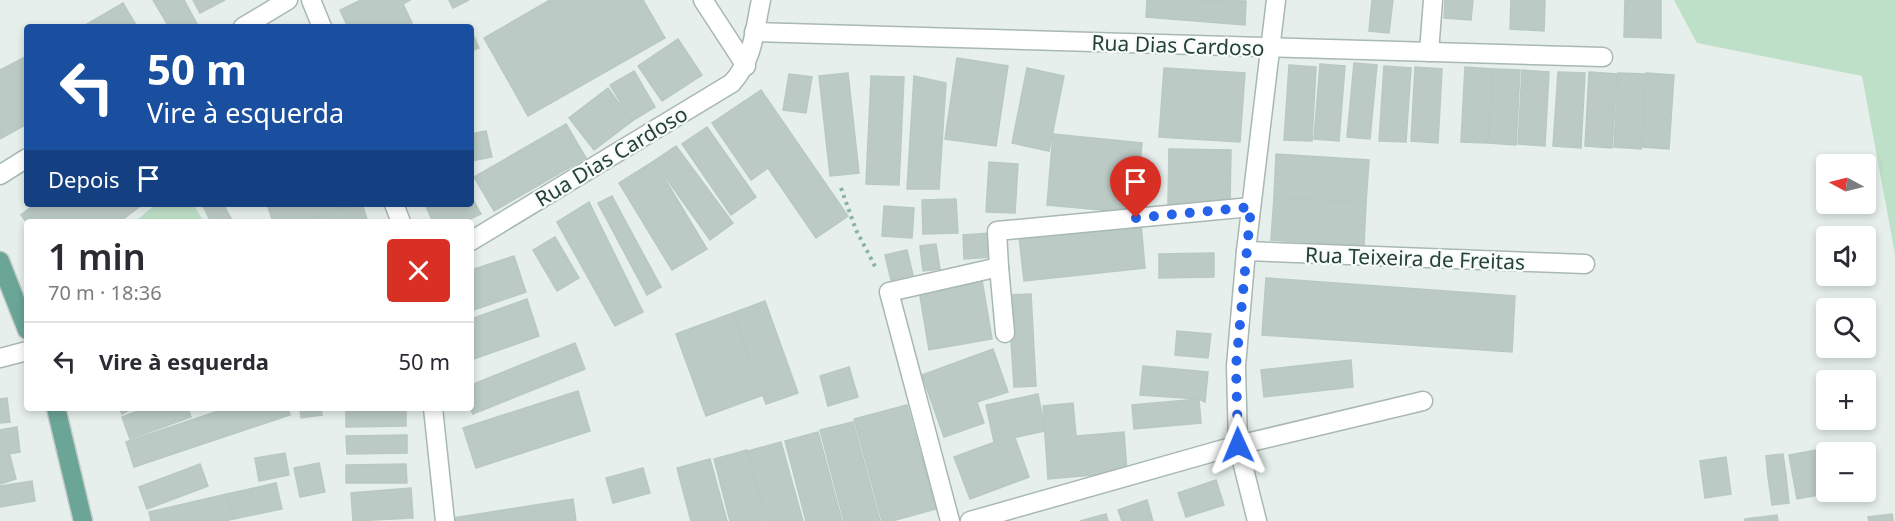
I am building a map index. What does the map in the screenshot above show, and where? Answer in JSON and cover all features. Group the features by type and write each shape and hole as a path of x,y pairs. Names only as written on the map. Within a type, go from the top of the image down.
{"main road":[{"path":"0,261 24,322"},
{"path":"57,411 83,521"}],"street":[{"path":"248,24 288,0"},
{"path":"311,0 321,24"},
{"path":"703,0 746,66"},
{"path":"746,66 760,0"},
{"path":"1257,521 1238,445 1236,366 1246,251 1276,0"},
{"path":"1429,51 1432,0"},
{"name":"Rua Dias Cardoso","path":"754,32 1603,57"},
{"name":"Rua Dias Cardoso","path":"474,239 732,83 746,66"},
{"path":"0,175 24,160"},
{"path":"1005,333 997,231 1251,207"},
{"name":"Rua Teixeira de Freitas","path":"1246,251 1585,264"},
{"path":"950,521 889,291 999,267"},
{"path":"0,358 24,352"},
{"path":"970,521 1238,445 1423,401"},
{"path":"433,411 445,521"}],"path":[{"path":"841,188 856,230 889,291"}],"green space":[{"path":"1674,0 1895,0 1895,254 1862,76 1697,43"},
{"path":"152,207 195,207 202,219 138,219"}],"building":[{"path":"153,0 184,0 197,24 167,24"},
{"path":"193,0 225,0 200,13"},
{"path":"361,0 410,0 403,4 412,23 347,24 340,10"},
{"path":"449,0 469,0 453,8"},
{"path":"550,0 643,0 665,38 528,116 484,38"},
{"path":"1147,0 1246,1 1245,25 1146,17"},
{"path":"1372,0 1393,0 1389,33 1369,31"},
{"path":"1445,0 1473,0 1471,20 1444,18"},
{"path":"1511,0 1545,0 1544,31 1510,29"},
{"path":"1625,0 1661,0 1661,38 1624,37"},
{"path":"123,3 135,24 87,24"},
{"path":"474,37 479,48 474,50"},
{"path":"678,39 702,75 662,101 638,66"},
{"path":"24,58 24,126 0,139 0,70"},
{"path":"957,58 1008,66 996,146 945,139"},
{"path":"1354,63 1377,65 1370,139 1347,137"},
{"path":"1320,64 1345,66 1339,141 1314,139"},
{"path":"1289,65 1316,67 1312,141 1284,140"},
{"path":"1384,66 1411,68 1406,142 1379,141"},
{"path":"1415,67 1442,69 1438,143 1411,141"},
{"path":"1465,67 1492,69 1488,143 1461,142"},
{"path":"1027,68 1064,76 1049,151 1012,143"},
{"path":"1164,68 1245,73 1240,142 1159,137"},
{"path":"1493,69 1520,70 1516,145 1489,143"},
{"path":"1522,70 1549,72 1545,146 1518,144"},
{"path":"634,71 655,107 632,121 610,85"},
{"path":"1558,72 1585,73 1581,148 1553,146"},
{"path":"1589,72 1617,74 1612,148 1585,146"},
{"path":"848,73 859,173 830,176 819,76"},
{"path":"1618,73 1646,74 1641,149 1614,147"},
{"path":"1646,73 1674,75 1669,149 1642,147"},
{"path":"789,74 812,77 806,113 783,110"},
{"path":"871,76 904,77 899,185 866,184"},
{"path":"914,76 946,83 939,189 907,189"},
{"path":"608,88 632,121 594,150 569,118"},
{"path":"761,90 848,216 816,238 768,168 751,180 712,123"},
{"path":"566,124 586,158 494,211 474,177"},
{"path":"707,127 756,197 731,215 682,144"},
{"path":"486,131 492,157 474,160 474,133"},
{"path":"1053,134 1142,143 1135,213 1047,205"},
{"path":"676,146 733,223 710,240 654,161"},
{"path":"1169,149 1231,150 1230,205 1168,204"},
{"path":"1276,154 1369,160 1366,203 1274,197"},
{"path":"654,161 707,249 672,270 619,183"},
{"path":"989,162 1018,164 1015,213 986,212"},
{"path":"612,196 661,287 647,295 598,203"},
{"path":"1274,197 1366,203 1364,246 1271,240"},
{"path":"956,199 958,233 923,234 922,200"},
{"path":"474,201 481,214 470,219 432,219 426,207 474,207"},
{"path":"589,202 643,312 615,326 557,222"},
{"path":"884,206 914,208 912,238 882,236"},
{"path":"31,207 139,207 123,219 24,219 21,215"},
{"path":"204,207 225,207 231,219 210,219"},
{"path":"268,207 346,207 312,219 272,219"},
{"path":"350,207 363,207 367,219 316,219"},
{"path":"1141,224 1145,268 1024,281 1019,237"},
{"path":"991,233 992,257 964,259 963,235"},
{"path":"555,237 579,278 557,291 533,250"},
{"path":"936,244 940,269 923,271 920,246"},
{"path":"907,250 913,275 891,280 885,255"},
{"path":"1214,253 1214,277 1159,278 1159,254"},
{"path":"514,256 526,292 474,310 474,269"},
{"path":"1266,278 1515,296 1512,352 1262,335"},
{"path":"982,280 992,339 929,350 919,290"},
{"path":"1031,294 1036,386 1014,387 1008,295"},
{"path":"527,299 539,336 474,359 474,318"},
{"path":"765,301 798,393 766,404 733,313"},
{"path":"733,313 763,395 706,416 676,334"},
{"path":"1177,331 1211,334 1208,358 1175,355"},
{"path":"575,343 585,369 473,414 474,384"},
{"path":"993,349 1008,392 977,402 984,423 944,437 922,375"},
{"path":"1351,360 1353,387 1264,397 1261,370"},
{"path":"1143,366 1208,372 1205,402 1199,399 1140,395"},
{"path":"849,367 858,397 828,406 820,376"},
{"path":"578,391 590,431 476,468 463,428"},
{"path":"1038,394 1045,431 994,442 986,405"},
{"path":"7,398 10,422 0,423 0,399"},
{"path":"1199,399 1201,423 1134,429 1132,405"},
{"path":"1073,403 1076,436 1124,432 1127,472 1048,479 1043,406"},
{"path":"907,405 936,509 892,521 882,521 854,419"},
{"path":"138,411 189,411 191,417 130,439 122,417"},
{"path":"218,411 289,411 290,415 134,467 126,442"},
{"path":"300,411 321,411 322,415 301,418"},
{"path":"346,411 406,411 406,426 346,427"},
{"path":"853,422 880,521 844,521 820,430"},
{"path":"17,427 20,452 0,455 0,430"},
{"path":"818,432 842,521 806,521 785,441"},
{"path":"407,435 407,453 347,454 346,436"},
{"path":"1014,435 1029,477 970,499 954,457"},
{"path":"781,442 803,521 767,521 748,451"},
{"path":"747,450 766,521 730,521 714,459"},
{"path":"1816,450 1816,496 1797,499 1789,455"},
{"path":"9,452 16,479 0,484 0,455"},
{"path":"285,453 289,475 259,481 255,458"},
{"path":"1783,454 1786,475 1768,477 1766,456"},
{"path":"1726,457 1731,494 1705,498 1700,461"},
{"path":"710,459 727,521 691,521 677,468"},
{"path":"319,463 325,492 300,497 294,468"},
{"path":"200,464 208,486 147,509 139,487"},
{"path":"406,464 407,483 346,483 346,465"},
{"path":"643,468 650,493 613,503 606,478"},
{"path":"1786,475 1789,503 1772,505 1768,477"},
{"path":"1216,480 1224,505 1186,517 1178,493"},
{"path":"32,481 35,501 0,507 0,486"},
{"path":"276,483 282,509 233,519 227,494"},
{"path":"411,488 413,518 353,521 351,493"},
{"path":"227,494 233,519 225,521 151,521 149,512"},
{"path":"573,499 576,521 453,521 452,518"},
{"path":"1147,500 1153,521 1122,521 1118,510"},
{"path":"1106,514 1108,521 1080,521"},
{"path":"1892,514 1893,521 1869,521 1868,517"},
{"path":"1777,515 1778,521 1745,521 1745,519"}],"route":[{"path":"1136,218 1251,207 1236,366 1238,445"}]}
